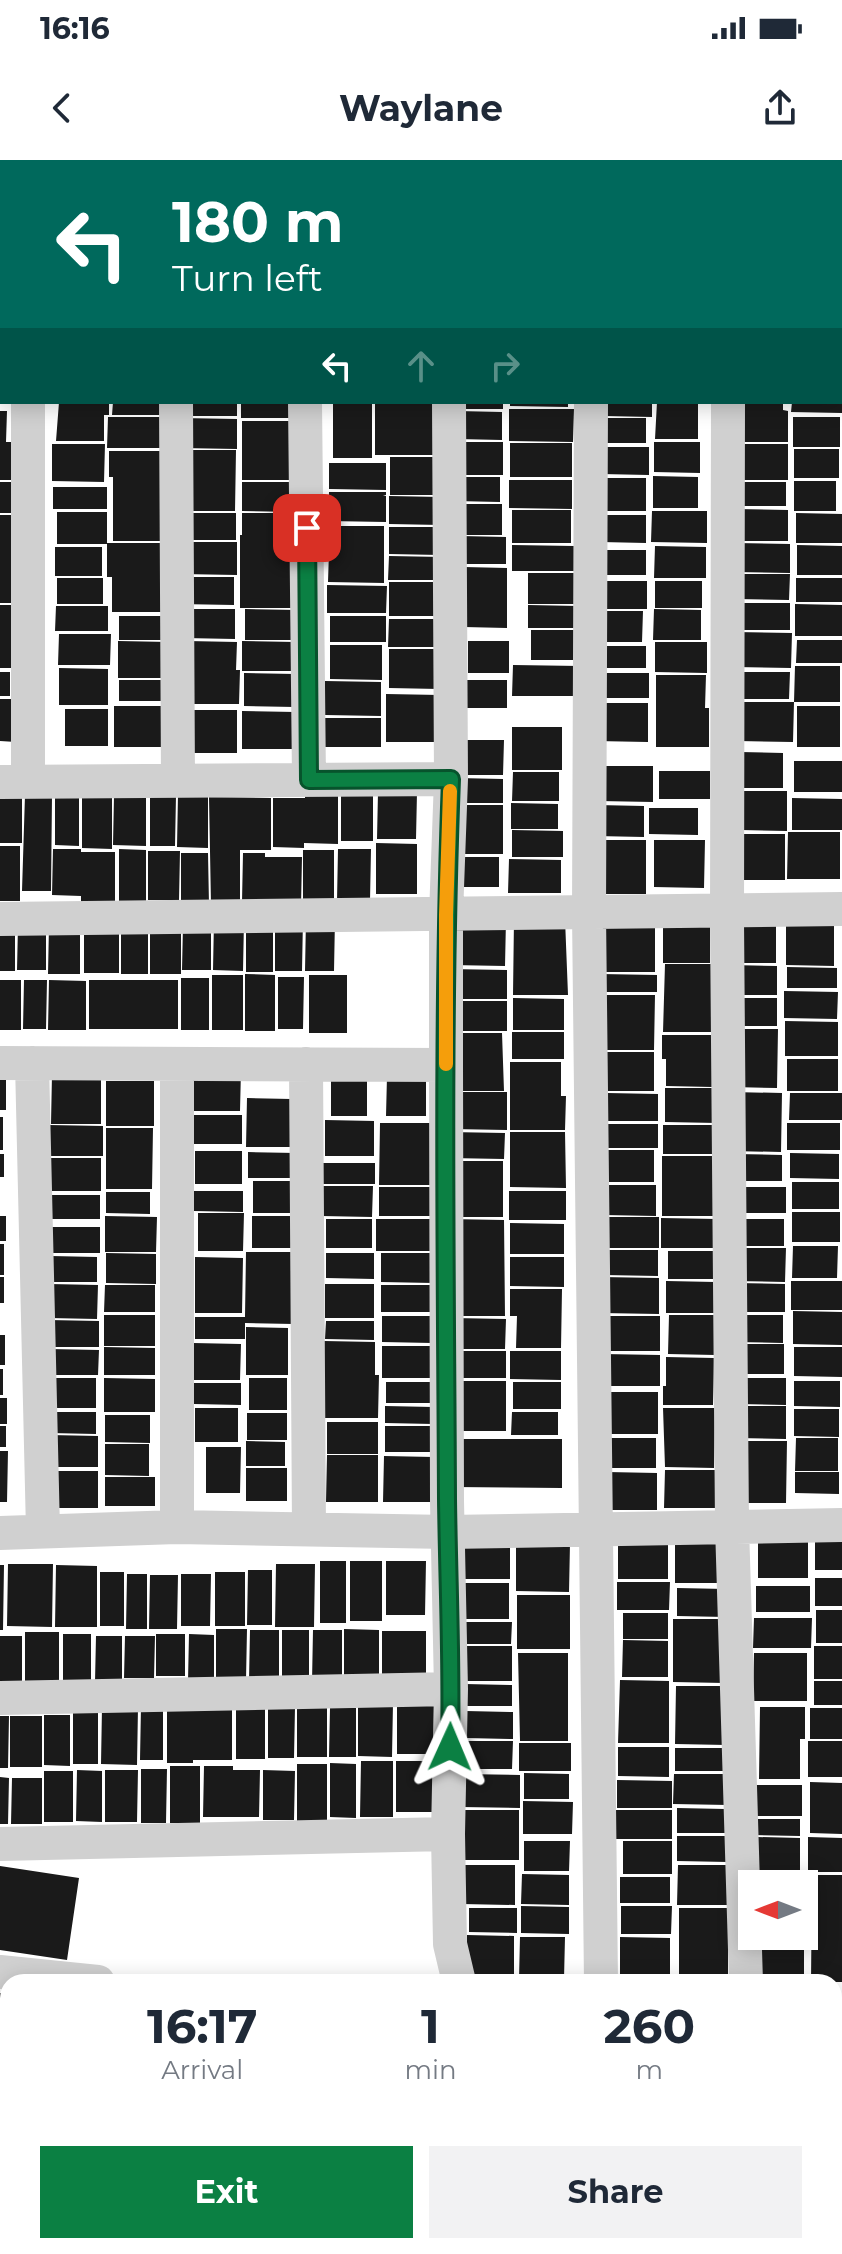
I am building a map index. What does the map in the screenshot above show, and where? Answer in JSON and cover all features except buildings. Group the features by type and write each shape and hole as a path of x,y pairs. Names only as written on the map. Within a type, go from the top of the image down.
{"street":[{"path":"28,404 14,782 451,779"},
{"path":"176,404 178,781"},
{"path":"305,404 309,780"},
{"path":"449,404 451,779 446,915 446,1065 451,1689 448,1834 450,1944 457,1974"},
{"path":"591,404 589,913 601,1974"},
{"path":"728,404 727,911 732,1526 746,1974"},
{"path":"0,919 842,909"},
{"path":"43,1531 16,1063 446,1065"},
{"path":"177,1064 177,1527"},
{"path":"306,1064 309,1529"},
{"path":"0,1533 177,1527 448,1532 842,1525"},
{"path":"0,1698 451,1689"},
{"path":"0,1844 448,1834"}],"slow traffic":[{"path":"446,1064 450,791"}],"route":[{"path":"307,528 309,780 451,779 446,915 450,1747"}]}
